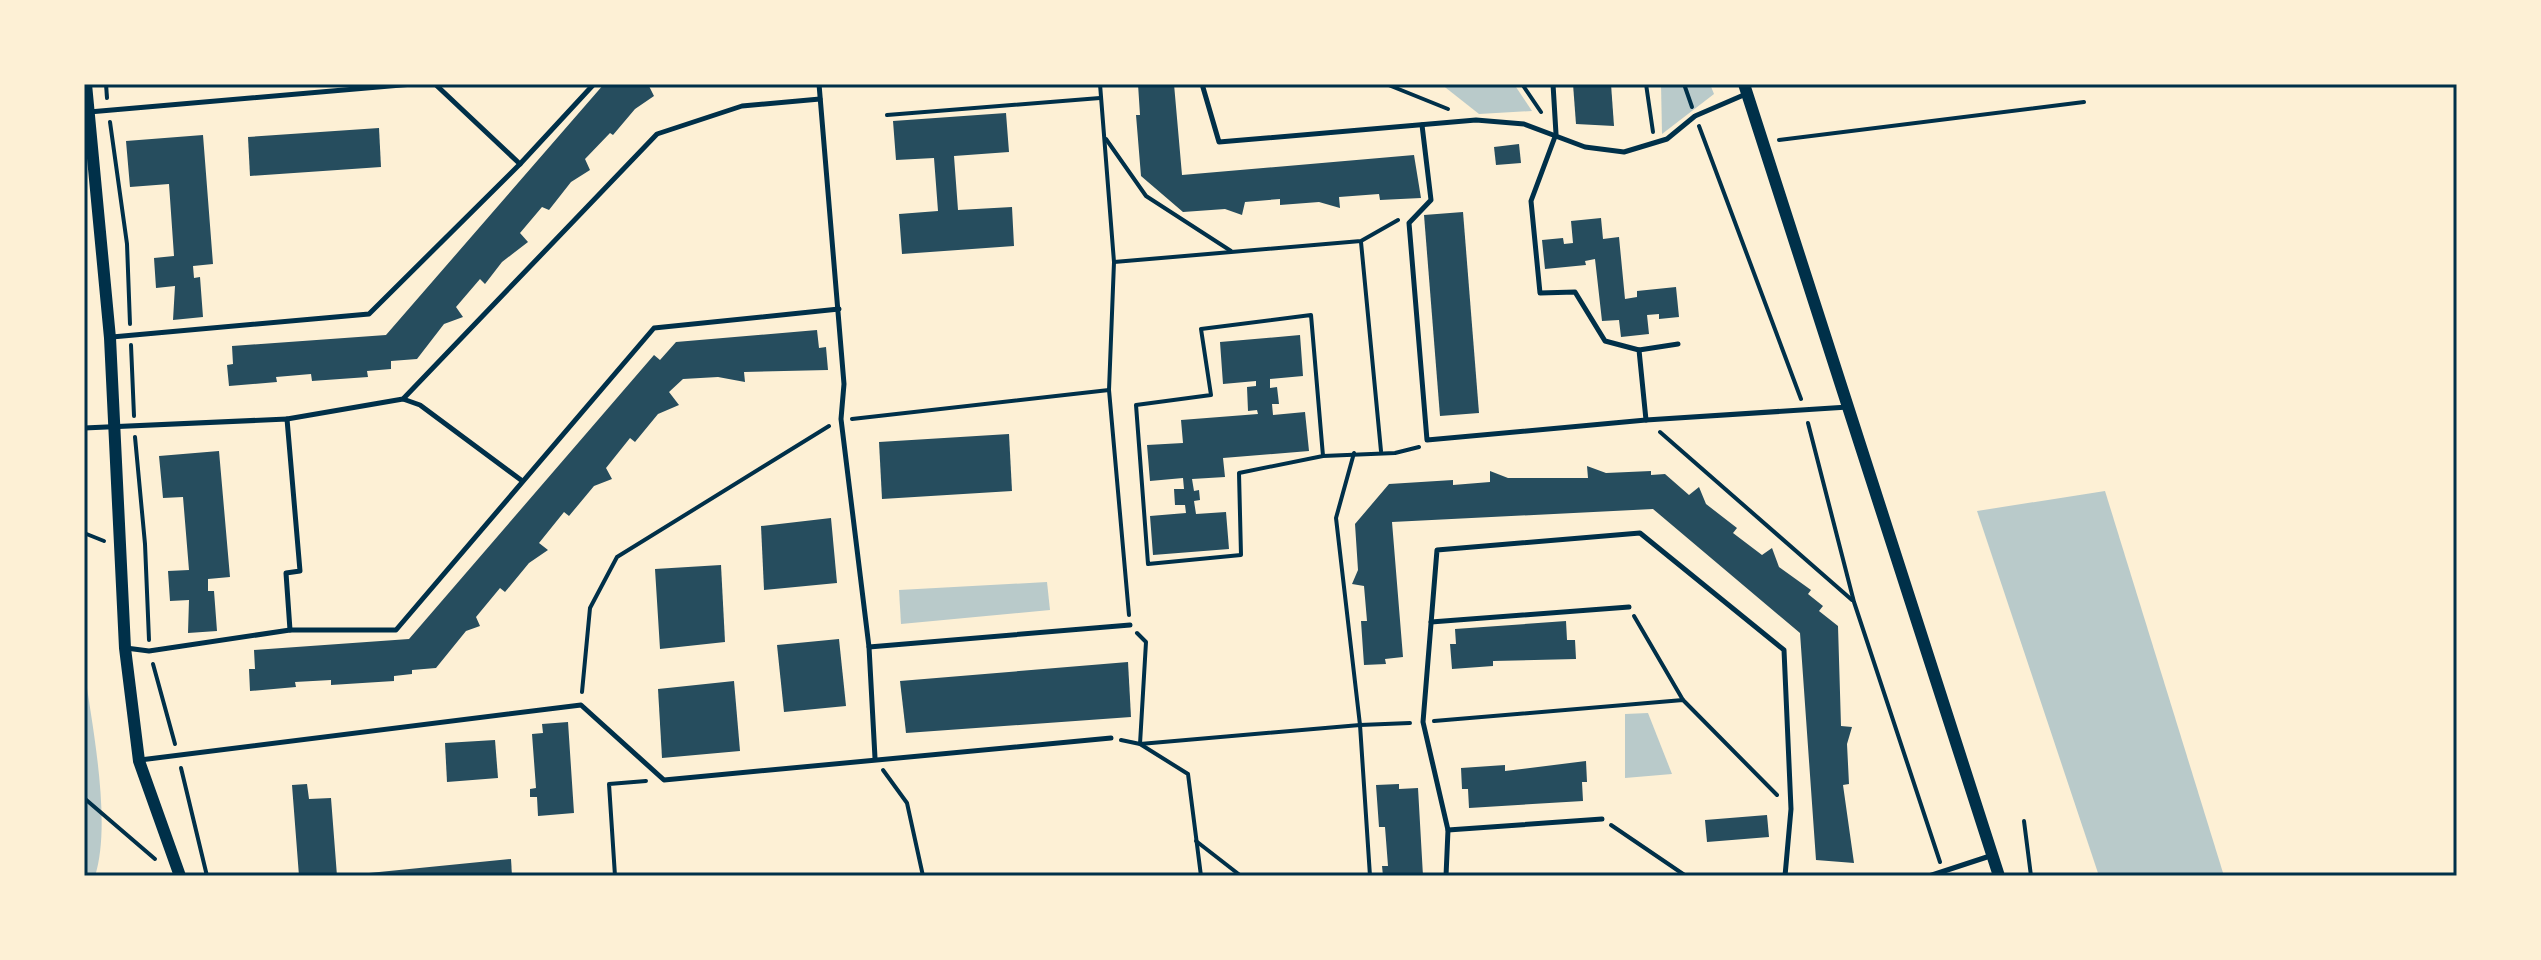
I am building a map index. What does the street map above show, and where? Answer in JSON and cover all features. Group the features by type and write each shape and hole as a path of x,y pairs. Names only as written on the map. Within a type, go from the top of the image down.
{"street":[{"path":"86,84 86,112 110,338 125,648 139,761 180,876"},
{"path":"1746,89 1999,876"}],"lane":[{"path":"86,112 109,113 413,84"},
{"path":"435,84 520,164"},
{"path":"110,338 369,314 520,164 594,84"},
{"path":"819,84 844,384 841,419 869,647 875,758"},
{"path":"1202,84 1219,142 1476,120 1524,124 1585,147 1624,152 1667,139 1695,116 1746,89"},
{"path":"1553,84 1556,134 1531,201 1540,293 1575,292 1605,341 1639,350 1678,344"},
{"path":"403,399 657,134 742,106 820,99"},
{"path":"1422,125 1431,200 1409,223 1427,440 1646,420 1848,407"},
{"path":"125,648 149,651 290,630 396,630 654,328 839,309"},
{"path":"1639,350 1646,420"},
{"path":"84,428 112,424 287,419 403,399 420,405 521,480"},
{"path":"287,419 300,571 286,573 290,630"},
{"path":"1446,876 1448,830 1423,722 1437,550 1640,533 1784,650 1791,809 1785,876"},
{"path":"1431,622 1629,607"},
{"path":"869,647 1130,625"},
{"path":"139,761 581,705 664,780 1111,738"},
{"path":"1448,830 1602,819"},
{"path":"1929,876 1991,856"},
{"path":"1756,876 1768,876"}],"path":[{"path":"106,84 127,244 134,425 145,544 149,651 207,876"},
{"path":"1100,84 1114,262 1109,390 1130,625 1146,642 1140,744"},
{"path":"1386,84 1476,120"},
{"path":"1522,84 1556,134"},
{"path":"1646,84 1655,143"},
{"path":"1684,84 1806,412 1854,602 1943,870"},
{"path":"887,115 1101,98"},
{"path":"1764,142 2084,102"},
{"path":"1104,136 1146,196 1233,252"},
{"path":"1114,262 1361,241 1431,200"},
{"path":"1361,241 1381,451"},
{"path":"1323,456 1311,315 1201,329 1211,395 1136,405 1148,564 1241,555 1239,473 1323,456 1381,451 1395,453 1418,448 1427,440"},
{"path":"581,705 590,608 617,557 841,419 1109,390"},
{"path":"1646,420 1854,602"},
{"path":"1354,453 1336,518 1360,725 1370,876"},
{"path":"1629,607 1683,700 1791,809"},
{"path":"1140,744 1683,700"},
{"path":"1140,744 1188,774 1201,876"},
{"path":"875,758 907,803 923,876"},
{"path":"615,876 609,784 664,780"},
{"path":"84,798 164,866"},
{"path":"1602,819 1686,876"},
{"path":"2024,821 2031,876"},
{"path":"1196,841 1241,876"}],"shaded area":[{"path":"1441,84 1514,84 1532,111 1479,114"},
{"path":"1661,84 1710,84 1714,94 1662,134"},
{"path":"2105,491 2224,876 2099,876 1977,511"},
{"path":"1047,582 1050,610 901,624 899,590"},
{"path":"84,668 101,802 100,854 95,876 84,876"},
{"path":"1648,713 1672,774 1625,778 1625,714"}],"building":[{"path":"604,84 648,84 654,96 635,109 613,135 610,133 585,159 590,170 571,182 549,210 542,207 520,233 528,242 502,262 485,284 480,279 456,307 463,317 444,324 417,359 391,361 391,369 367,371 368,377 312,381 311,374 276,377 277,382 229,386 227,365 233,364 232,346 386,335"},
{"path":"1138,84 1174,84 1182,175 1414,155 1421,198 1380,200 1379,194 1339,197 1340,208 1319,202 1280,205 1280,199 1245,202 1242,215 1225,209 1183,212 1141,176 1136,115 1140,115"},
{"path":"1573,84 1611,84 1614,126 1576,124"},
{"path":"1006,113 1009,152 954,156 958,210 1012,207 1014,246 902,254 899,214 938,211 934,158 896,160 893,121"},
{"path":"379,128 381,167 250,176 248,137"},
{"path":"203,135 213,264 193,266 194,278 200,277 203,317 173,320 175,286 156,288 154,258 174,256 169,184 130,187 126,141"},
{"path":"1519,144 1521,163 1496,165 1494,147"},
{"path":"1463,212 1479,413 1440,416 1424,215"},
{"path":"1601,218 1603,239 1619,237 1625,299 1637,297 1637,291 1676,287 1679,317 1659,319 1659,314 1647,315 1649,334 1621,337 1619,320 1602,321 1595,259 1585,261 1586,265 1545,269 1542,240 1563,238 1564,244 1573,243 1571,221"},
{"path":"817,330 819,348 826,347 828,370 744,372 745,382 718,377 683,379 669,392 679,405 658,414 635,442 630,438 606,468 612,479 594,486 569,516 564,512 539,543 548,550 529,563 505,592 500,588 476,617 480,626 466,631 436,668 412,670 412,674 394,676 394,681 331,685 331,680 295,682 296,687 250,691 249,669 255,669 254,650 409,639 654,355 660,360 676,342"},
{"path":"1300,335 1303,376 1270,379 1270,388 1277,387 1279,404 1272,404 1273,415 1305,412 1309,451 1223,458 1225,477 1192,479 1194,491 1199,490 1200,500 1194,501 1196,514 1226,512 1229,549 1153,555 1150,516 1186,513 1185,505 1175,505 1174,489 1184,489 1183,478 1150,481 1147,445 1183,443 1181,420 1258,414 1257,410 1248,411 1247,387 1256,386 1256,381 1223,384 1220,342"},
{"path":"1009,434 1012,491 882,499 879,442"},
{"path":"219,451 230,577 208,579 208,591 214,591 217,631 188,633 189,600 170,601 168,571 189,570 183,497 163,498 159,456"},
{"path":"1587,466 1606,473 1651,471 1651,475 1665,474 1689,495 1699,487 1706,504 1737,528 1733,533 1762,555 1772,548 1779,567 1811,590 1808,594 1823,606 1819,611 1838,626 1841,726 1852,727 1847,744 1849,784 1843,785 1854,863 1816,860 1800,633 1653,509 1392,522 1403,657 1385,659 1386,664 1364,665 1361,621 1367,621 1364,586 1352,584 1358,570 1355,524 1389,484 1453,480 1453,485 1490,482 1490,471 1508,478 1588,478"},
{"path":"831,518 837,583 764,590 761,526"},
{"path":"721,565 725,642 660,649 655,569"},
{"path":"1566,621 1567,640 1575,640 1576,659 1493,661 1493,666 1452,669 1450,644 1456,644 1455,629"},
{"path":"839,639 846,706 784,712 777,645"},
{"path":"1128,662 1131,717 906,733 900,681"},
{"path":"734,681 740,751 662,758 658,689"},
{"path":"568,722 574,813 538,816 537,797 530,797 530,789 536,788 532,734 543,733 542,724"},
{"path":"495,740 498,778 447,782 445,743"},
{"path":"1586,761 1587,782 1582,782 1583,801 1469,808 1468,789 1462,789 1461,768 1505,765 1505,771"},
{"path":"307,784 309,799 331,798 337,876 299,876 292,785"},
{"path":"1399,784 1399,789 1418,788 1423,876 1383,876 1382,866 1388,866 1385,827 1379,827 1376,785"},
{"path":"1767,815 1769,837 1707,842 1705,820"},
{"path":"511,859 512,876 370,876 369,873"}]}
